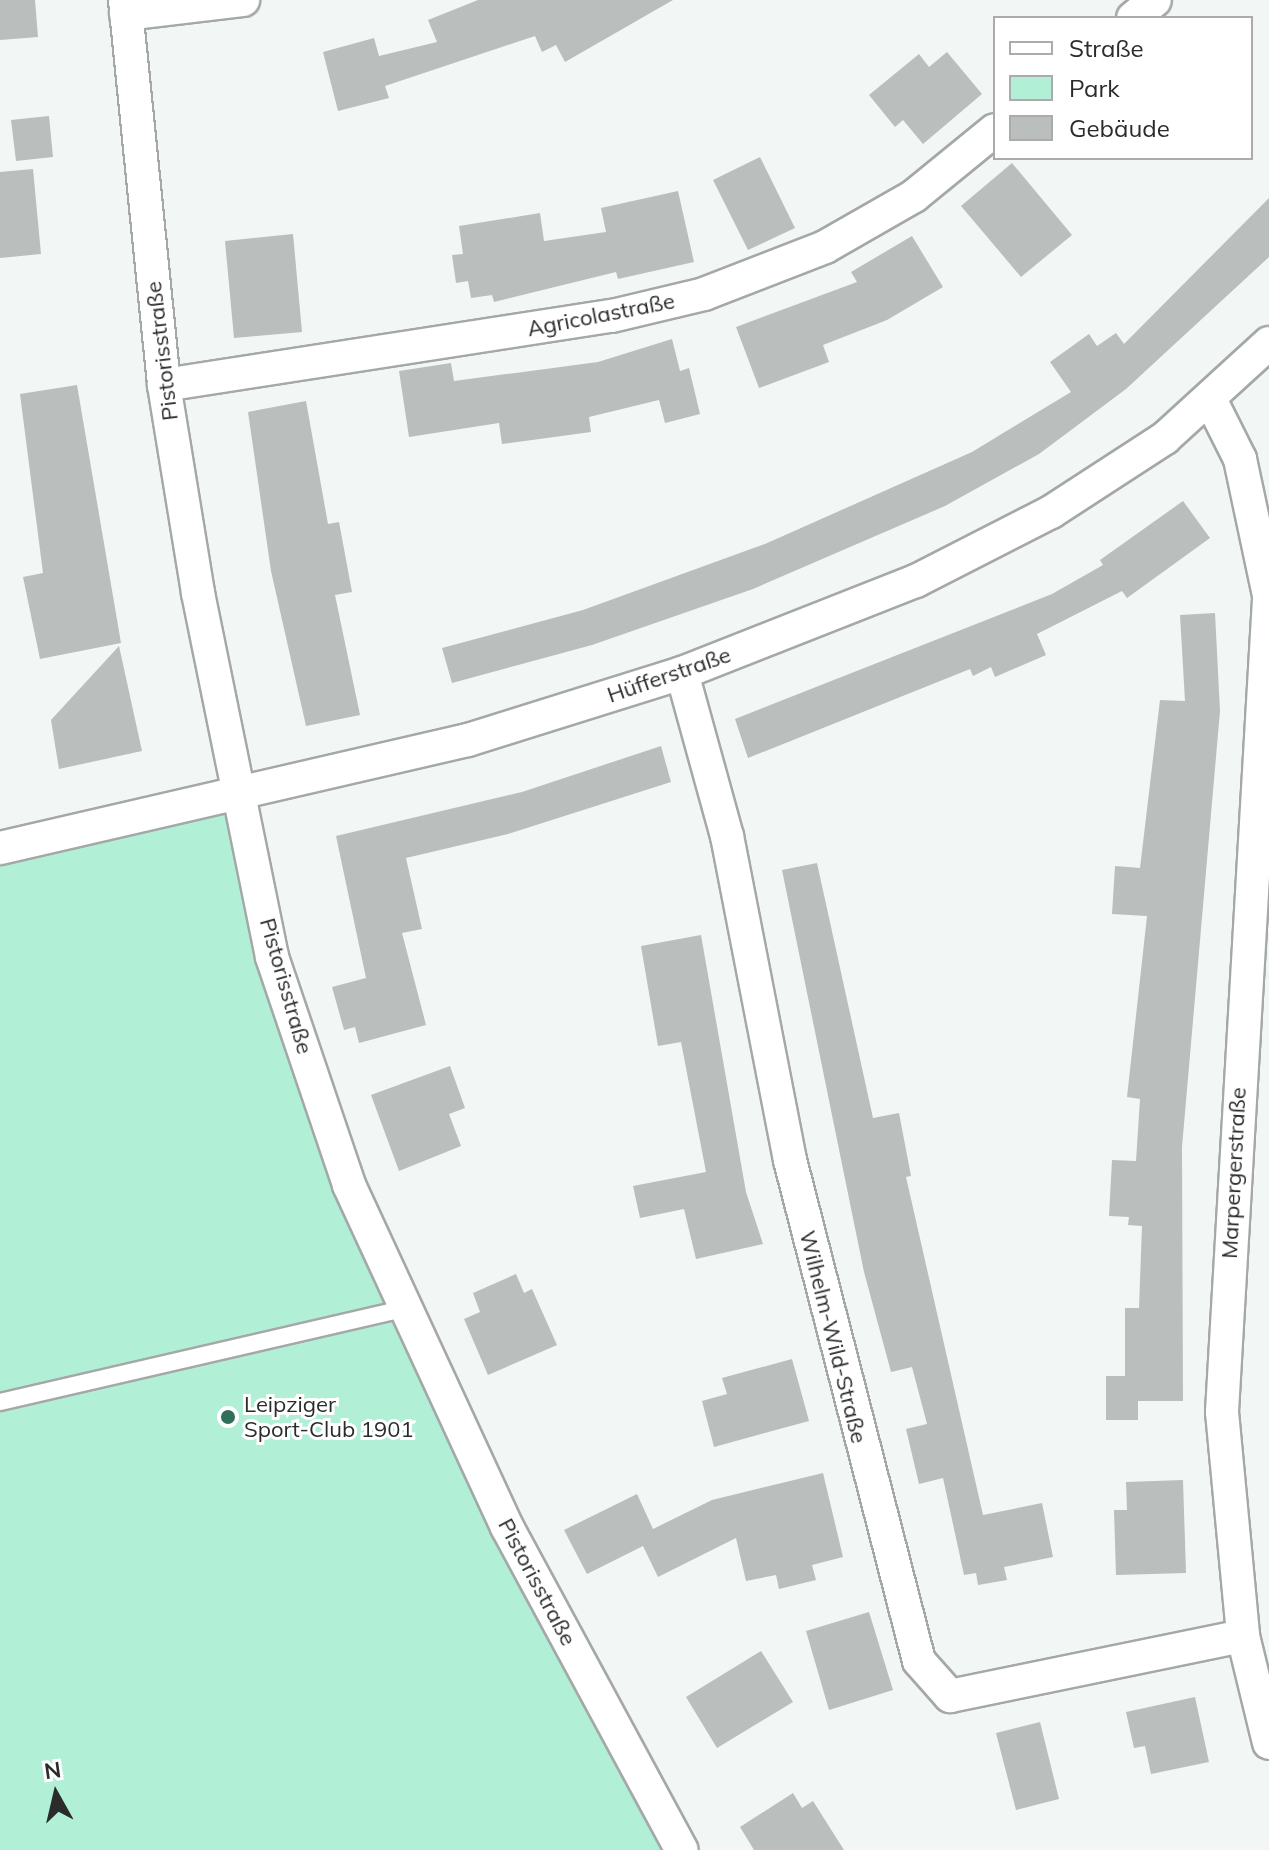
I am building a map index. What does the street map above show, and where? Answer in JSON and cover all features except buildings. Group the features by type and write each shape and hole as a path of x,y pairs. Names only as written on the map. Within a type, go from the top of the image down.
{"street":[{"path":"126,7 243,0"},
{"path":"1135,16 1155,0"},
{"name":"Pistorisstraße","path":"126,7 164,385 198,593 243,797 272,957 349,1185 507,1527 671,1845"},
{"name":"Agricolastraße","path":"164,385 612,316 704,294 825,247 914,196 993,132"},
{"name":"Hüfferstraße","path":"0,848 243,797 468,740 682,673 916,581 1051,512 1211,401 1269,343"},
{"name":"Marpergerstraße","path":"1211,401 1240,459 1269,597 1222,1412 1243,1636 1269,1743"},
{"name":"Wilhelm-Wild-Straße","path":"682,673 727,836 790,1160 919,1661 950,1696 1243,1636"}],"lane":[{"path":"0,1402 406,1308"}],"green space":[{"name":"Leipziger Sport-Club 1901","path":"243,797 349,1185 682,1850 0,1850 0,848"}],"place":[{"name":"Leipziger Sport-Club 1901","path":"228,1417"}]}
